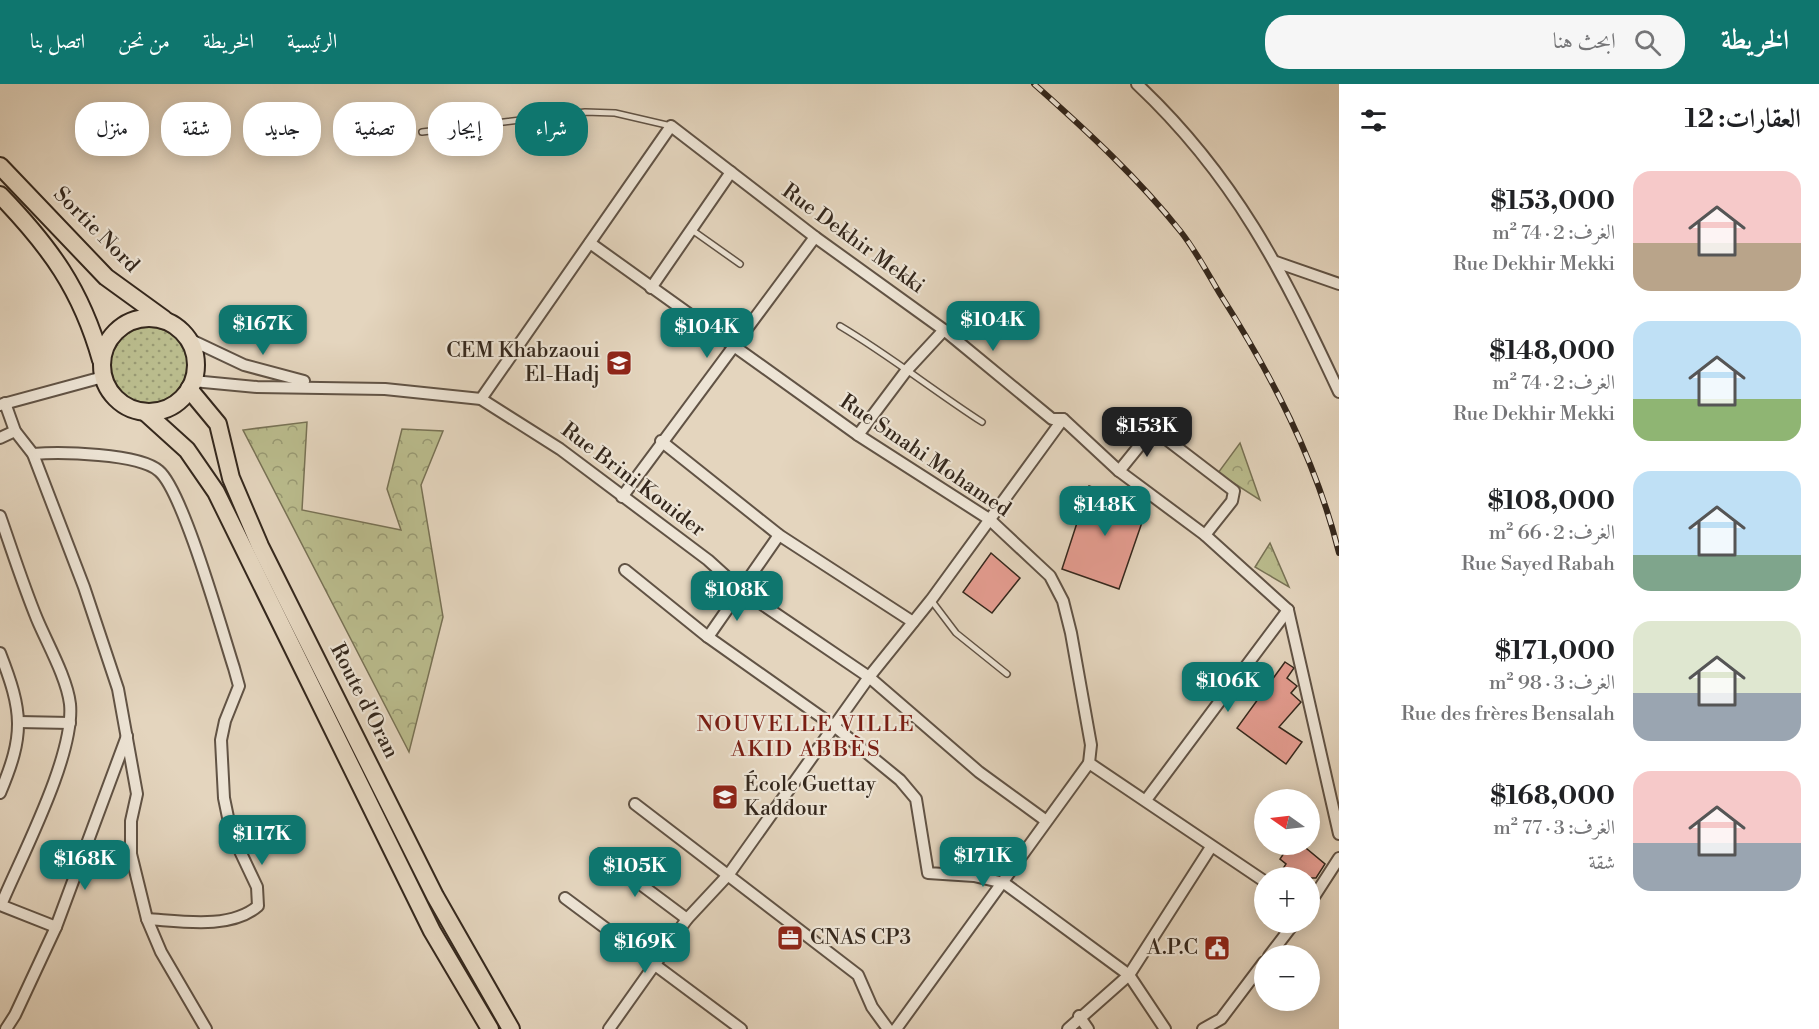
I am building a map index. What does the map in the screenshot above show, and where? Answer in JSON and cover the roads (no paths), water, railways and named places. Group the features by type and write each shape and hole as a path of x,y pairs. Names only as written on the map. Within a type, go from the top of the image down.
{"main road":[{"name":"Sortie Nord","path":"0,165 106,277 165,320"},
{"path":"0,195 40,237 64,272 79,299 103,370 118,401 145,412 170,407 191,385 196,360 189,339 174,325 165,320 150,317 136,319 123,325 112,335 105,348 103,370"},
{"name":"Route d'Oran","path":"191,385 218,424 231,478 260,546 435,896 511,1029"},
{"name":"Route d'Oran","path":"145,412 187,450 216,492 432,931 490,1029"}],"street":[{"path":"1137,84 1209,163 1245,211 1276,262 1339,392"},
{"path":"481,399 670,126"},
{"name":"Rue Dekhir Mekki","path":"670,126 815,237 944,330 1052,419 1063,419 1119,471 1205,535 1288,610"},
{"path":"651,288 731,172"},
{"path":"622,497 815,237"},
{"name":"Rue Smahi Mohamed","path":"590,243 858,435 989,519 1050,576 1063,600 1091,745 1089,763"},
{"path":"1276,262 1339,284"},
{"path":"858,435 906,371 944,330"},
{"path":"189,339 244,365 283,378 333,387"},
{"path":"103,370 2,404 15,431 33,454 84,587 118,689 137,794 131,821 131,854 147,919 161,952 206,1029"},
{"path":"191,385 333,387"},
{"name":"Rue Brini Kouider","path":"333,387 417,392 481,399 560,449 708,560 741,590 869,677 979,772 1045,820"},
{"path":"609,1029 657,965 687,919 729,874 869,677 931,600 1063,419"},
{"path":"1119,471 1153,429 1234,491 1232,501 1205,535"},
{"path":"0,438 15,431"},
{"path":"662,441 779,535 913,622"},
{"path":"33,454 64,452 143,464 158,470 166,479 180,507 239,686 231,702 221,740 224,798 231,832 257,887 258,906 241,916 200,922 147,919"},
{"path":"0,516 63,681 70,702 70,723 64,751 0,905 56,927"},
{"path":"708,637 779,535"},
{"path":"625,570 708,637 834,726 900,780 915,798 928,873 974,876 1004,883 1129,975 1165,1029"},
{"path":"1146,800 1288,610"},
{"path":"1288,610 1339,834"},
{"path":"0,653 13,687 19,723 12,764 0,793"},
{"path":"19,723 70,723"},
{"path":"6,1029 15,1015 56,927 128,735"},
{"path":"896,1029 1004,883 1045,820 1089,763 1254,875"},
{"path":"635,804 858,975 872,1007 888,1029"},
{"path":"1068,1029 1079,1016 1129,975 1211,847"},
{"path":"600,854 687,919"},
{"path":"1320,887 1339,858"},
{"path":"565,898 741,1029"},
{"path":"1277,945 1287,933"},
{"path":"1203,1029 1221,1019 1254,975"},
{"path":"1079,1016 1088,1029"},
{"path":"1221,1019 1227,1029"}],"lane":[{"path":"422,132 585,112 615,113 670,126"},
{"path":"692,230 740,264"},
{"path":"840,326 875,346 906,371 982,422"},
{"path":"931,600 956,633 1007,674"}],"railway":[{"path":"1034,84 1129,174 1192,247 1257,355 1290,419 1318,485 1339,553"}],"place":[{"name":"CEM Khabzaoui El-Hadj","path":"619,363"},
{"name":"École Guettay Kaddour","path":"725,797"},
{"name":"CNAS CP3","path":"790,938"},
{"name":"A.P.C","path":"1217,948"}],"district":[{"name":"NOUVELLE VILLE AKID ABBÈS","path":"806,736"}]}
